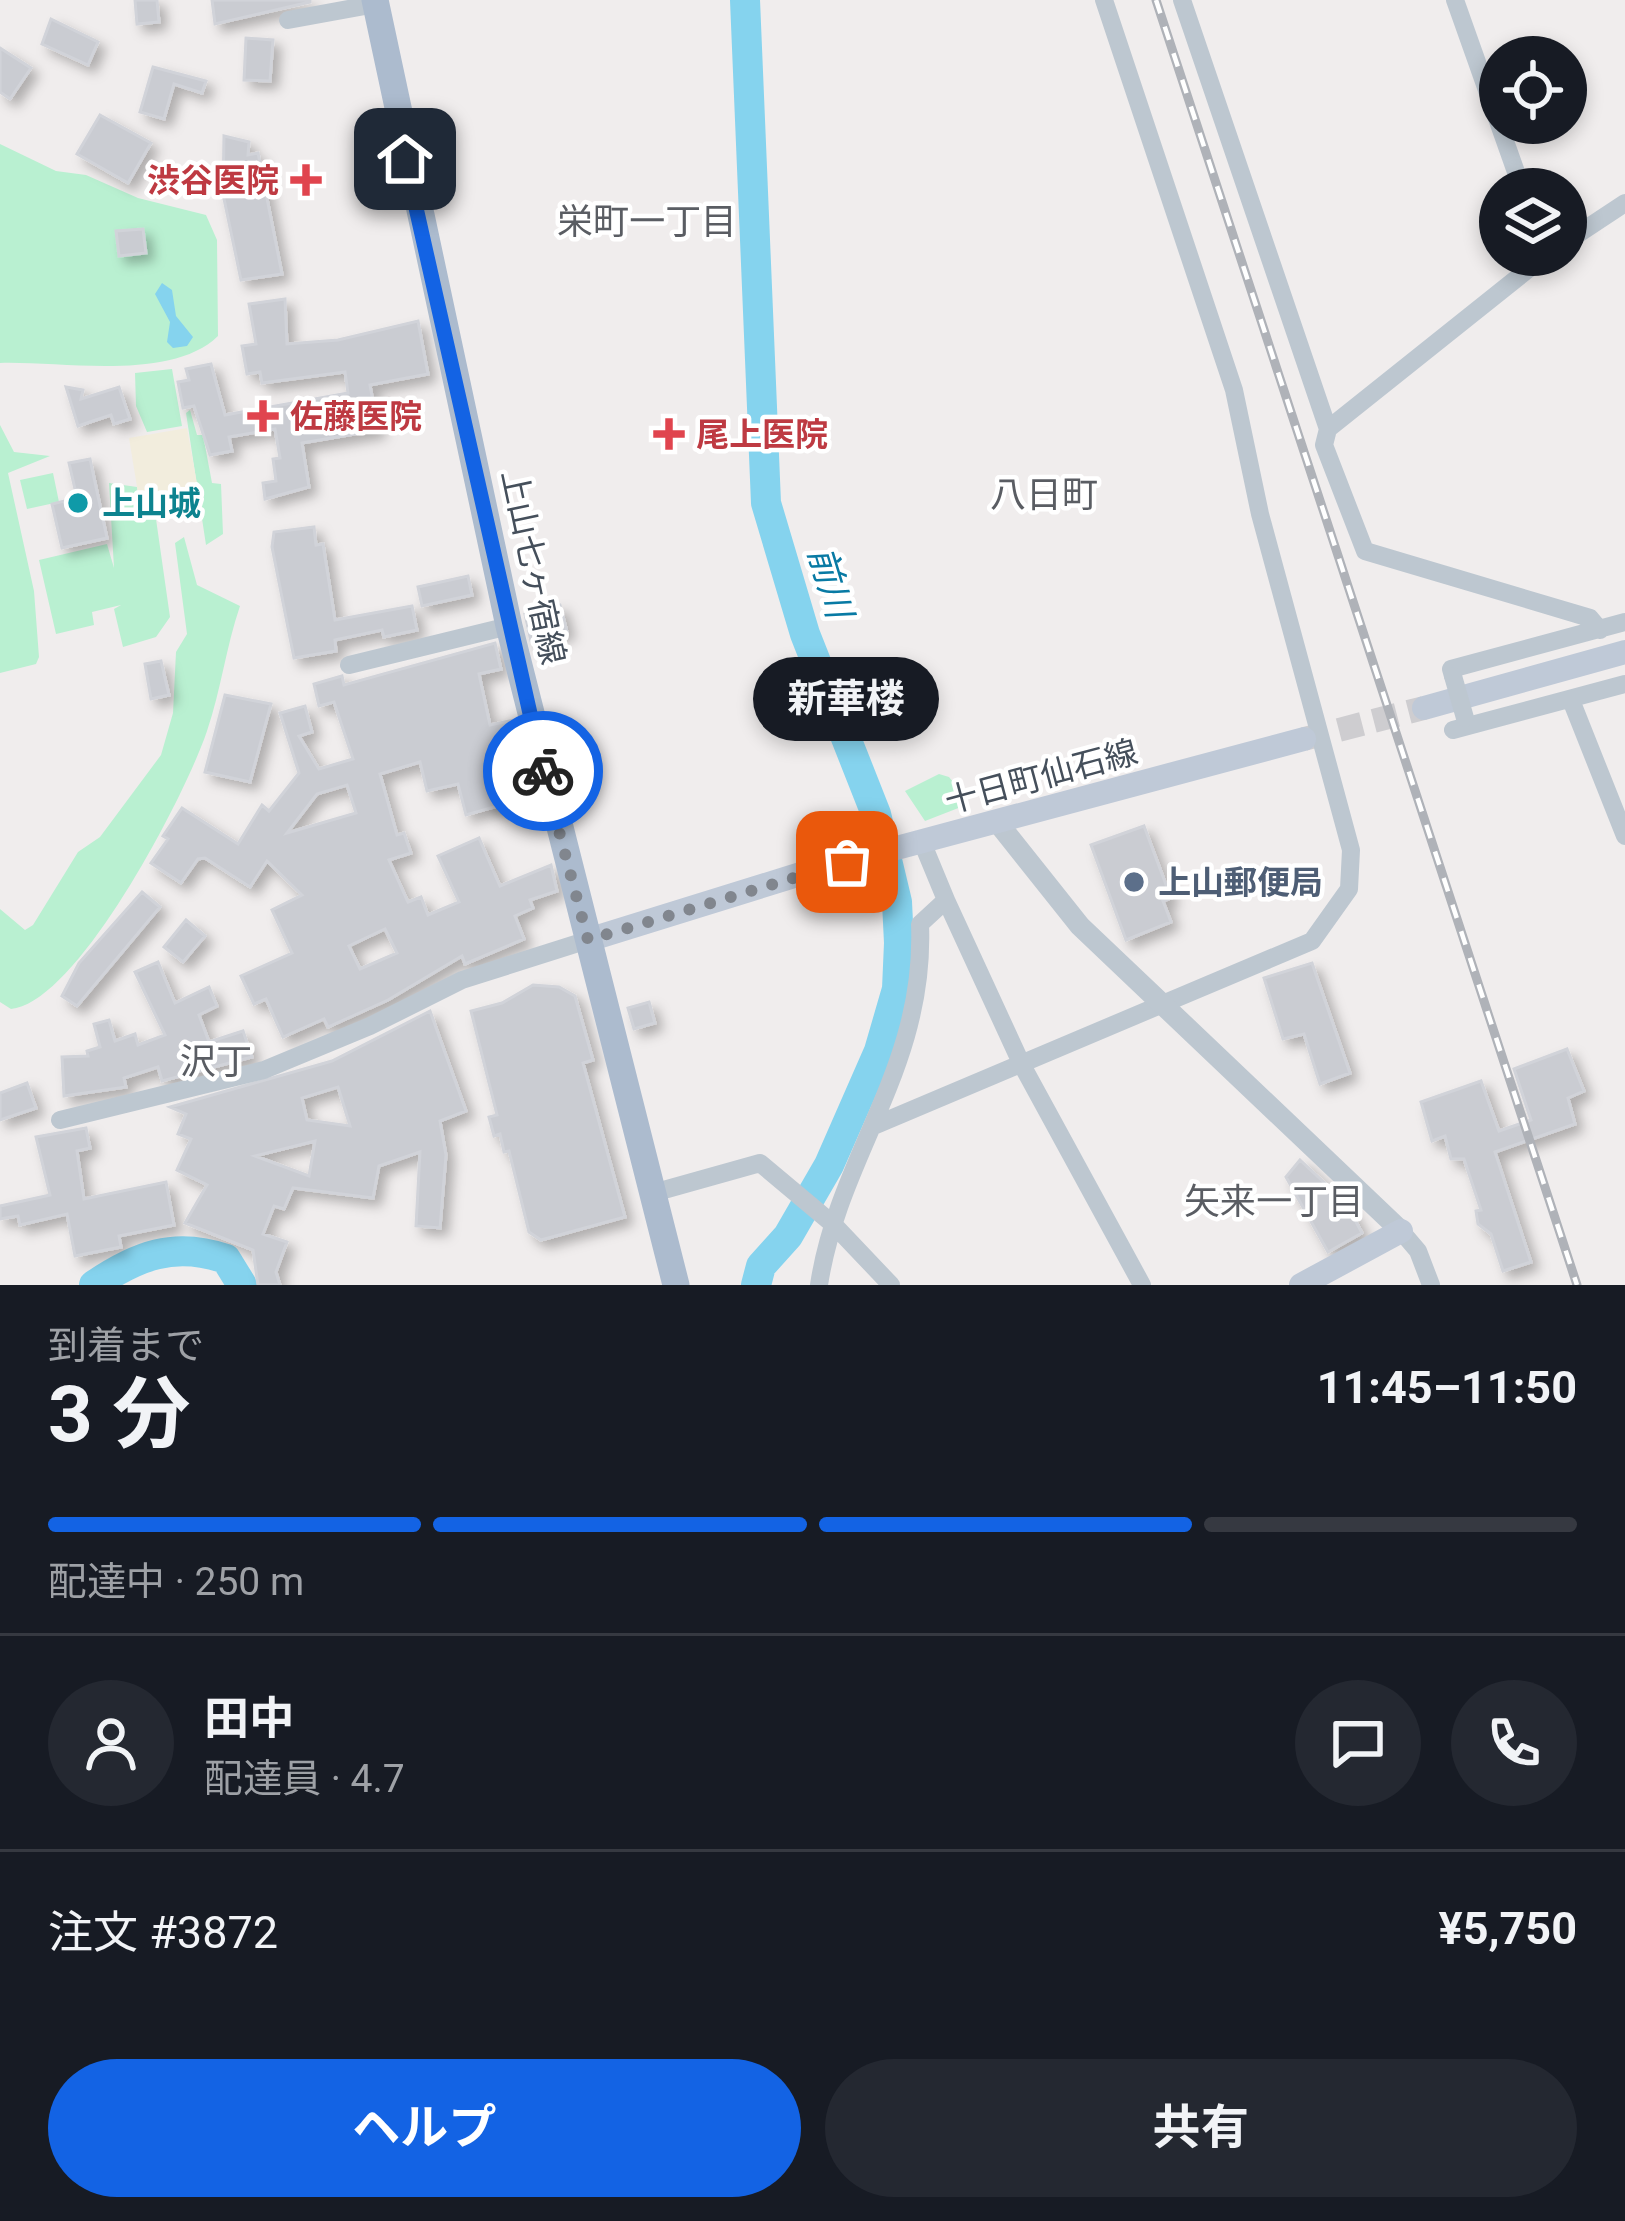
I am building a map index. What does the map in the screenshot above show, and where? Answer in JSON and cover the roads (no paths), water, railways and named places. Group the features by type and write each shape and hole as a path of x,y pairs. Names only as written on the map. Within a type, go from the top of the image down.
{"main road":[{"name":"上山七ヶ宿線","path":"376,2 509,626 676,1285"},
{"path":"1424,708 1625,652"},
{"name":"十日町仙石線","path":"588,940 847,862 1304,739"},
{"path":"1301,1285 1401,1231"}],"street":[{"path":"876,1125 1312,940 1348,890 1351,850 1260,514 1234,389 1104,0"},
{"path":"1182,0 1328,429 1324,445 1364,551 1590,618 1600,630"},
{"path":"1455,0 1515,168"},
{"path":"288,20 376,2"},
{"path":"1587,228 1625,203"},
{"path":"1328,429 1520,276"},
{"path":"1625,622 1451,669 1462,725 1625,684"},
{"path":"349,664 509,626"},
{"path":"1570,700 1625,836"},
{"path":"998,824 1080,926 1401,1231 1418,1250 1431,1285"},
{"path":"914,844 946,900 1022,1065 1142,1285"},
{"path":"819,1285 834,1225 914,1022 920,924 946,900"},
{"path":"60,1120 264,1070 370,1027 462,980 588,940"},
{"path":"653,1193 760,1162 834,1225 891,1285"}],"water":[{"path":"162,283 172,290 176,316 193,337 187,346 173,348 167,342 170,322 155,294"}],"waterway":[{"name":"前川","path":"745,0 766,503 805,634 876,814 897,902 899,943 897,989 879,1051 829,1165 788,1236 761,1266 756,1285"},
{"path":"94,1285 141,1259 189,1251 226,1259 242,1285"}],"tunnel":[{"path":"1304,739 1424,708"}],"railway":[{"path":"1156,0 1577,1285"}],"place":[{"name":"渋谷医院","path":"306,180"},
{"name":"佐藤医院","path":"263,416"},
{"name":"尾上医院","path":"669,434"},
{"name":"上山城","path":"78,503"},
{"name":"新華楼","path":"847,862"},
{"name":"上山郵便局","path":"1134,882"}],"district":[{"name":"栄町一丁目","path":"647,221"},
{"name":"八日町","path":"1044,494"},
{"name":"沢丁","path":"216,1061"},
{"name":"矢来一丁目","path":"1274,1201"}]}
